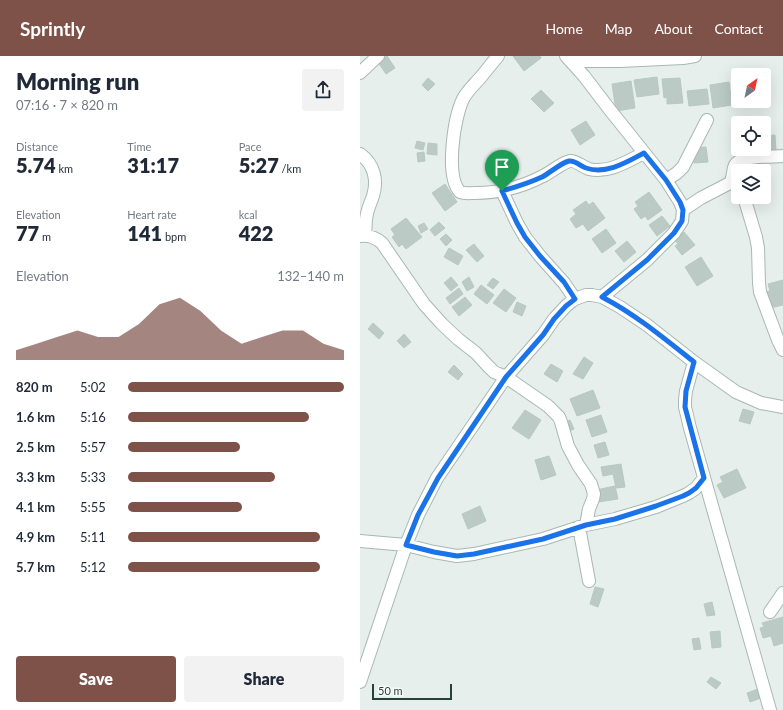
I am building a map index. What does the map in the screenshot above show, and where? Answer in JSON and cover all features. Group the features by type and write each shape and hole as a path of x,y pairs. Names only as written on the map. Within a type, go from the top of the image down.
{"street":[{"path":"360,73 378,56"},
{"path":"498,56 463,98 459,109 455,127 452,169 456,186 462,193 502,191 544,176 568,162 574,161 584,168 598,170 626,162 644,153"},
{"path":"568,59 620,61 695,56"},
{"path":"568,59 584,76 666,180 680,202 683,210 682,221 674,233 647,260 602,297"},
{"path":"666,180 677,174 683,168 707,120"},
{"path":"360,154 369,162 374,176 375,186 367,212 363,236 371,236 378,239 424,304 458,339 476,353 494,372 506,377 548,406 560,419 568,446 591,484 594,494 582,526 590,581"},
{"path":"738,164 738,162 755,157 783,156"},
{"path":"683,210 731,181"},
{"path":"502,191 525,237 564,282 575,299"},
{"path":"746,204 758,248 760,292 783,350"},
{"path":"360,682 406,545 418,515 438,478 506,377 543,335 554,319 575,299 592,295 602,297 620,307 646,325 736,392 761,404 783,406"},
{"path":"694,362 686,391 685,407 770,710"},
{"path":"360,541 406,545 457,556 474,554 543,539 582,526 615,519 649,509 683,496 696,488 704,478"},
{"path":"770,612 783,593"}],"building":[{"path":"387,56 395,68 386,74 378,62"},
{"path":"513,56 540,56 541,58 524,71"},
{"path":"657,77 659,94 637,97 634,80"},
{"path":"428,78 435,84 428,91 422,85"},
{"path":"680,78 683,103 667,104 667,97 664,98 662,79"},
{"path":"631,81 635,108 616,111 612,84"},
{"path":"729,82 731,105 713,108 710,85"},
{"path":"707,89 709,104 689,106 687,91"},
{"path":"541,90 554,103 544,112 531,99"},
{"path":"586,121 595,135 580,145 571,130"},
{"path":"771,135 775,135 776,150 771,150"},
{"path":"417,141 425,143 423,150 415,148"},
{"path":"428,143 437,144 437,155 427,154"},
{"path":"706,147 708,162 694,163 693,148"},
{"path":"424,152 425,161 418,162 417,153"},
{"path":"445,184 457,202 445,211 432,193"},
{"path":"649,192 662,210 648,220 645,216 641,219 634,209 638,206 635,202"},
{"path":"586,201 589,205 593,202 605,218 588,231 583,224 576,228 570,219 576,214 573,210"},
{"path":"662,216 670,226 657,236 649,225"},
{"path":"406,218 422,237 406,249 402,244 399,247 392,237 395,235 391,229"},
{"path":"439,222 445,228 435,236 430,230"},
{"path":"424,223 428,229 421,233 418,226"},
{"path":"606,229 616,243 602,253 592,239"},
{"path":"684,232 695,245 682,255 675,246 678,244 675,240"},
{"path":"446,234 452,240 446,246 440,239"},
{"path":"627,241 636,252 624,262 615,251"},
{"path":"474,244 484,256 477,262 466,250"},
{"path":"449,248 463,256 458,265 444,257"},
{"path":"701,257 713,276 697,286 685,267"},
{"path":"451,277 458,285 451,291 444,283"},
{"path":"469,277 474,287 467,291 462,282"},
{"path":"493,278 499,282 493,289 487,285"},
{"path":"783,280 783,305 770,308 766,292 770,291 768,284"},
{"path":"481,285 494,295 487,304 474,294"},
{"path":"459,288 463,294 450,304 446,298"},
{"path":"504,289 516,298 506,312 493,303"},
{"path":"465,297 472,305 459,316 452,307"},
{"path":"517,302 526,306 522,316 513,312"},
{"path":"373,323 384,333 379,339 368,329"},
{"path":"404,334 411,342 404,348 397,341"},
{"path":"584,357 593,363 583,379 573,374"},
{"path":"551,364 563,371 557,382 544,374"},
{"path":"454,365 463,374 458,380 448,372"},
{"path":"593,390 600,408 577,416 570,399"},
{"path":"743,409 754,412 750,424 739,421"},
{"path":"525,410 541,420 529,439 512,428"},
{"path":"601,415 607,432 592,437 586,420"},
{"path":"570,420 574,429 567,432 563,423"},
{"path":"605,442 609,455 598,458 594,445"},
{"path":"549,456 556,475 541,480 535,460"},
{"path":"621,464 625,487 616,488 613,474 603,476 601,467"},
{"path":"737,469 746,488 724,498 717,485 723,482 720,477"},
{"path":"615,486 618,499 598,502 596,490"},
{"path":"480,506 486,521 468,529 462,514"},
{"path":"595,587 604,589 598,607 590,604"},
{"path":"712,602 715,615 707,616 704,604"},
{"path":"783,617 783,643 774,646 771,636 763,638 760,628 764,627 762,623"},
{"path":"720,631 721,647 712,648 710,632"},
{"path":"699,638 701,649 694,650 692,639"},
{"path":"711,677 721,683 716,689 707,682"},
{"path":"758,689 761,698 750,702 747,693"}],"route":[{"path":"644,153 666,180 680,202 683,210 682,221 674,233 647,260 602,297 620,307 646,325 694,362 686,391 685,407 704,478 696,488 683,496 615,519 586,525 543,539 474,554 457,556 406,545 418,515 438,478 506,377 543,335 554,319 575,299 564,282 525,237 502,191 519,187 544,176 570,161 574,161 584,168 598,170 626,162 644,153"}]}
